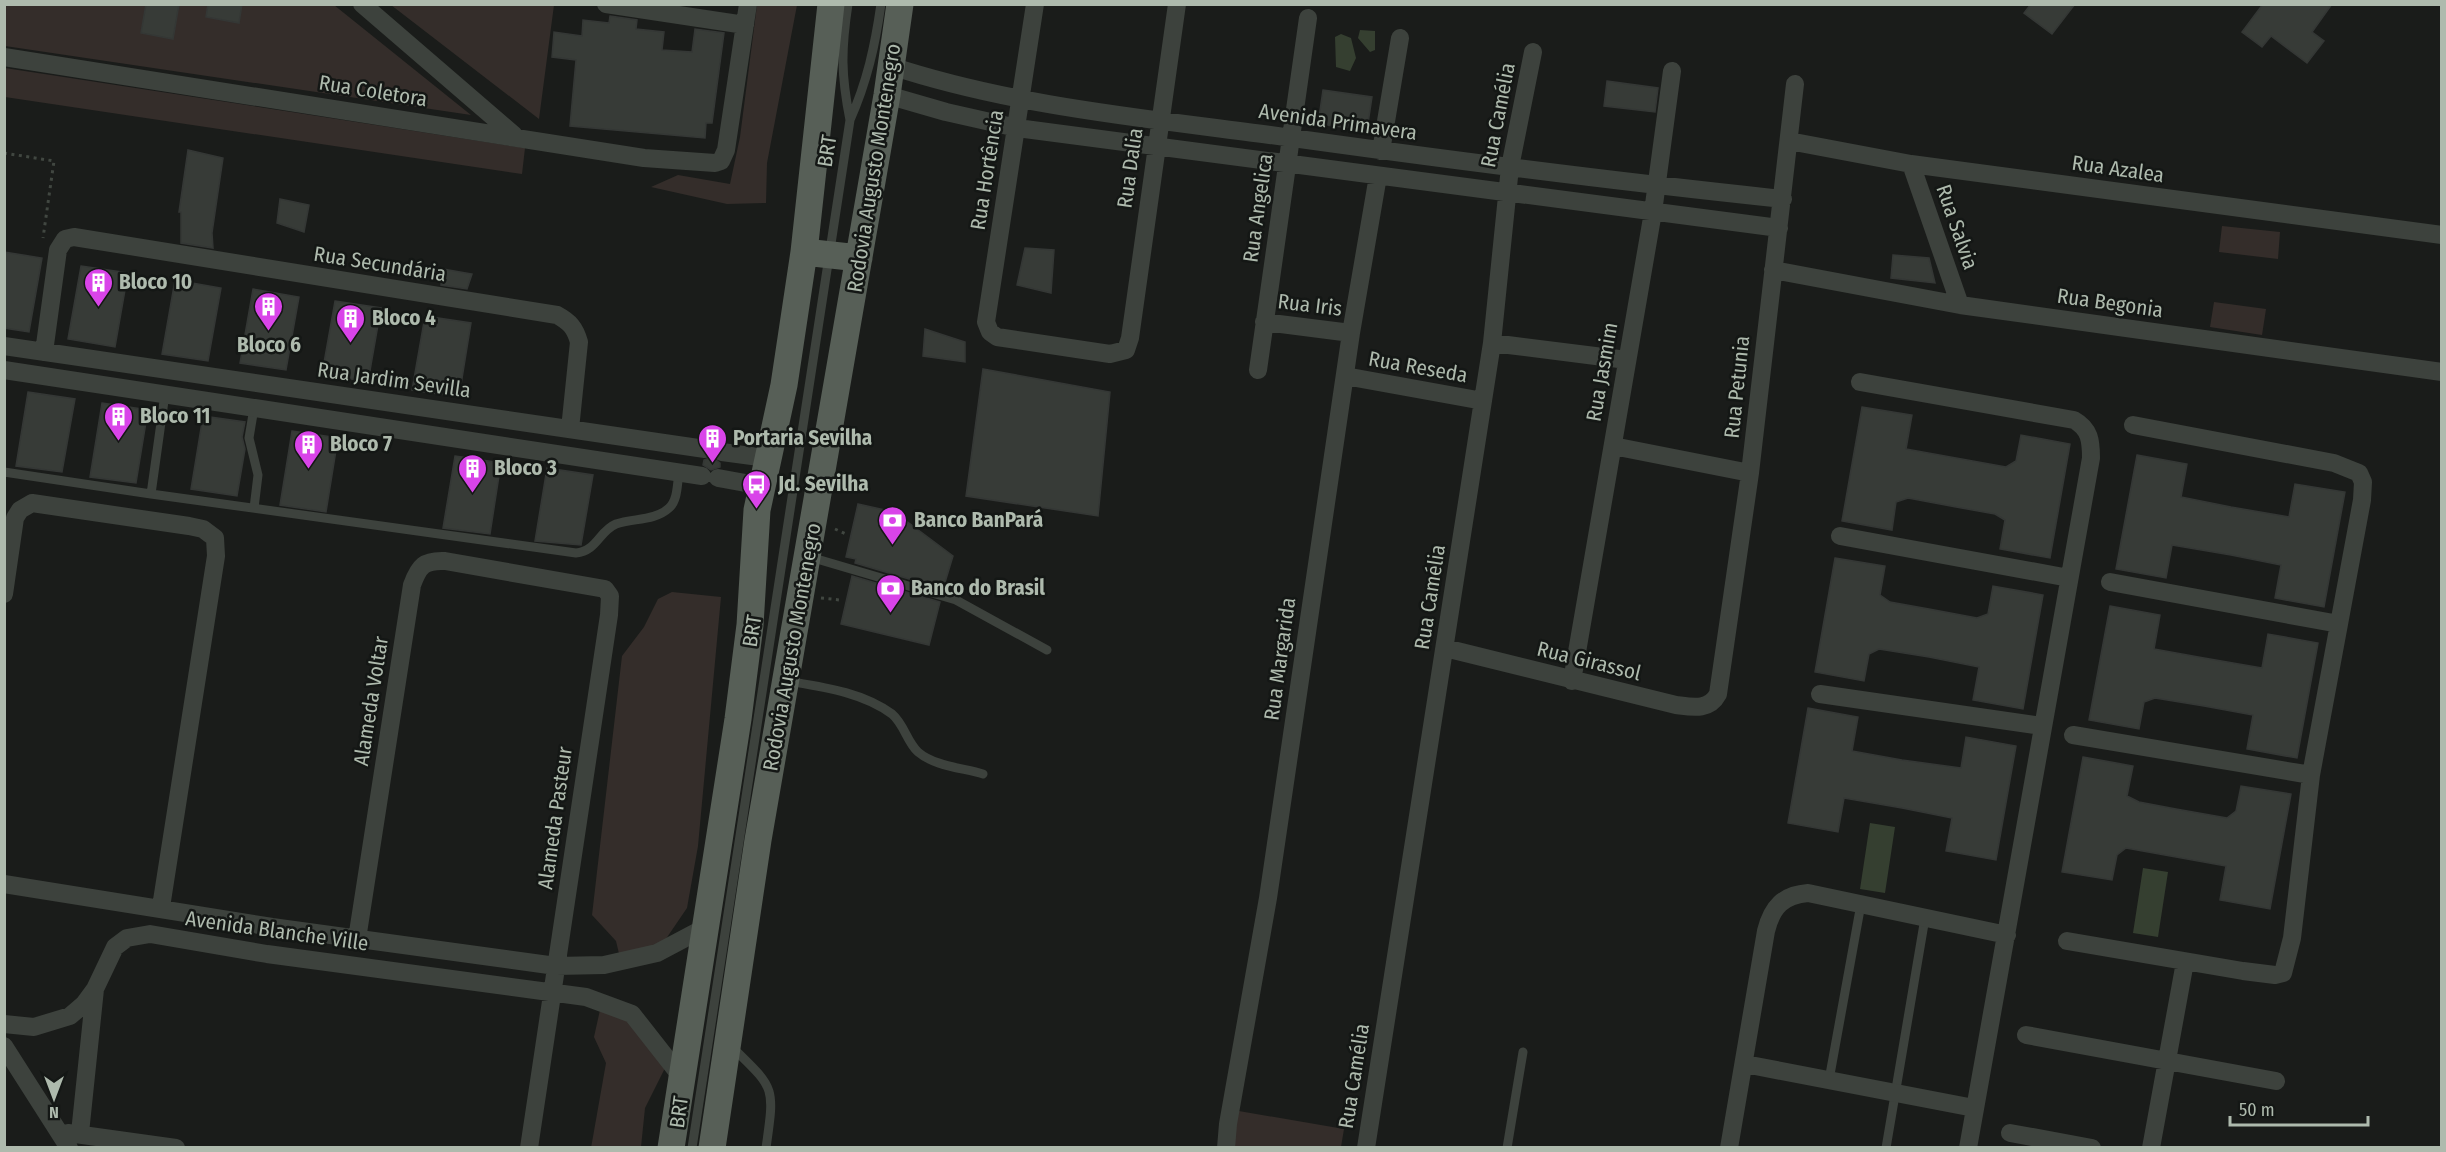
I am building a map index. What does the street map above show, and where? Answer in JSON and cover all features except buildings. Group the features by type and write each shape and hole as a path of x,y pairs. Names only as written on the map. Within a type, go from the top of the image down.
{"main road":[{"name":"Rodovia Augusto Montenegro","path":"671,1148 708,926 738,719 766,458 817,253 831,4"},
{"name":"Rodovia Augusto Montenegro","path":"712,1148 785,681 887,95 900,4"},
{"path":"817,253 859,258"}],"street":[{"path":"362,4 516,136"},
{"path":"606,4 745,25 748,4"},
{"name":"Rua Hortência","path":"1035,4 986,322 990,332 997,337 1110,354 1126,350 1130,338"},
{"name":"Rua Dalia","path":"1130,338 1177,4"},
{"name":"Rua Angelica","path":"1258,369 1308,18"},
{"name":"Rua Coletora","path":"4,57 644,158 696,163 721,161 726,150 745,25"},
{"path":"1381,152 1400,38"},
{"name":"Rua Camélia","path":"1366,1148 1492,344 1510,167 1533,52"},
{"name":"Avenida Primavera","path":"891,66 950,86 1159,120 1381,152 1655,186 1783,199"},
{"name":"Rua Jasmim","path":"1572,681 1653,212 1672,71"},
{"name":"Rua Petunia","path":"1718,694 1750,473 1795,84"},
{"path":"887,95 946,112 1017,128 1779,228"},
{"name":"Rua Azalea","path":"1789,141 1911,164 2442,235"},
{"name":"Rua Salvia","path":"1911,164 1960,305"},
{"name":"Rua Margarida","path":"1226,1148 1228,1124 1268,898 1351,333 1378,176"},
{"name":"Rua Secundária","path":"58,250 65,239 74,237 557,315 567,320 576,330 579,342 570,429"},
{"path":"44,352 58,250"},
{"name":"Rua Begonia","path":"1773,270 1960,305 2442,372"},
{"name":"Rua Iris","path":"1264,322 1351,333"},
{"path":"1492,344 1627,360"},
{"name":"Rua Jardim Sevilla","path":"4,346 766,458"},
{"path":"4,370 762,486"},
{"name":"Rua Reseda","path":"1345,376 1483,401"},
{"path":"209,401 213,377"},
{"path":"1860,382 2056,416 2083,425 2091,442 2091,458 1968,1148"},
{"path":"2067,941 2264,974 2283,973 2292,938 2311,775 2362,500 2363,482 2358,474 2334,463 2133,425"},
{"path":"679,472 677,465 680,452 687,446"},
{"path":"1613,447 1750,473"},
{"path":"4,594 15,518 26,505 48,504 203,529 215,538 217,546 161,907"},
{"path":"1840,536 2069,578"},
{"name":"Alameda Voltar","path":"357,939 392,711 417,573 420,566 433,560 513,573"},
{"name":"Alameda Pasteur","path":"513,573 595,585 605,589 610,596 530,1148"},
{"path":"2110,582 2339,624"},
{"name":"Rua Girassol","path":"1445,648 1572,681 1692,707 1711,704 1718,694"},
{"path":"1820,694 2042,726"},
{"path":"2073,735 2311,775"},
{"name":"Avenida Blanche Ville","path":"6,886 161,907 272,927 556,966 590,967 657,952 708,926"},
{"path":"1730,1148 1766,931 1774,908 1786,898 1808,893 2007,935"},
{"path":"267,954 272,927"},
{"name":"Avenida Blanche Ville","path":"4,1024 34,1027 54,1023 70,1016 84,1004 95,989 115,947 137,935 150,934 267,954 586,997 632,1014 682,1079"},
{"path":"2151,1148 2185,962"},
{"path":"586,997 590,967"},
{"path":"70,1138 95,989"},
{"path":"2026,1035 2276,1081"},
{"path":"4,1046 70,1138 176,1148"},
{"path":"1745,1064 1974,1108"},
{"path":"2010,1133 2092,1148"}],"lane":[{"name":"BRT","path":"848,4 841,52 843,87 850,120"},
{"name":"BRT","path":"692,1148 817,253 850,120 864,90 874,53 881,4"},
{"path":"151,494 165,394"},
{"path":"254,408 249,438 258,475 254,507"},
{"path":"4,472 576,553 593,547 601,535 617,524 656,516 666,510 675,500 679,472"},
{"path":"807,556 956,600 1047,650"},
{"path":"785,681 832,688 873,702 894,716 918,751 933,760 983,774"},
{"path":"1829,1080 1861,904"},
{"path":"1886,1148 1925,918"},
{"path":"728,1043 765,1079 771,1091 772,1109 766,1148"},
{"path":"1507,1148 1523,1052"}],"path":[{"path":"4,153 54,161 42,247 58,250"}],"shaded area":[{"path":"4,5 334,5 471,115 5,46"},
{"path":"391,5 554,5 539,119"},
{"path":"757,5 797,5 767,163 766,203 727,204 651,187 678,175 730,184 740,137"},
{"path":"1360,30 1375,31 1375,50 1370,52 1358,38"},
{"path":"1341,34 1351,38 1356,58 1350,71 1336,67 1335,37"},
{"path":"5,68 525,148 522,174 5,97"},
{"path":"2222,226 2280,232 2278,259 2219,252"},
{"path":"2214,302 2266,309 2262,335 2210,327"},
{"path":"672,592 721,597 698,846 687,908 657,952 621,962 616,941 592,915 622,656 644,627 658,599"},
{"path":"1870,823 1895,827 1885,893 1860,889"},
{"path":"2143,868 2168,872 2158,937 2133,933"},
{"path":"602,1001 632,1014 668,1062 645,1108 641,1147 591,1148 606,1063 594,1037"},
{"path":"1233,1110 1344,1129 1341,1147 1231,1148"}],"place":[{"name":"Bloco 10","path":"98,308"},
{"name":"Bloco 6","path":"269,332"},
{"name":"Bloco 4","path":"351,344"},
{"name":"Bloco 11","path":"119,442"},
{"name":"Portaria Sevilha","path":"712,464"},
{"name":"Bloco 7","path":"309,470"},
{"name":"Bloco 3","path":"473,494"},
{"name":"Jd. Sevilha","path":"757,510"},
{"name":"Banco BanPará","path":"893,546"},
{"name":"Banco do Brasil","path":"890,614"}]}
